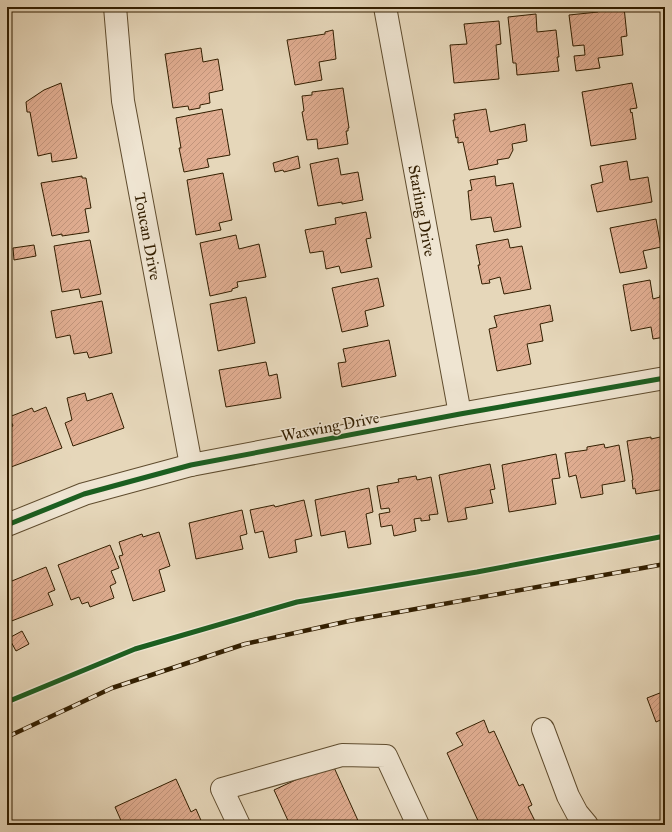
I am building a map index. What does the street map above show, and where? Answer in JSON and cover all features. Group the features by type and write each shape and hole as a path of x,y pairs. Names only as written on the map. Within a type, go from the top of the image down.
{"street":[{"name":"Toucan Drive","path":"115,7 123,102 191,465"},
{"name":"Starling Drive","path":"385,7 460,414"},
{"name":"Waxwing Drive","path":"7,525 84,494 191,465 460,414 665,378"},
{"path":"543,729 568,796 577,813 587,825"},
{"path":"239,825 222,789 342,755 386,756 418,825"}],"building":[{"path":"598,7 624,7 627,36 621,37 623,55 598,58 600,68 576,71 574,56 585,55 584,45 573,46 569,15 598,12"},
{"path":"536,14 537,32 556,30 559,71 517,75 516,63 513,63 508,17"},
{"path":"499,21 501,44 496,45 499,79 454,83 450,45 467,44 464,24"},
{"path":"333,30 336,59 319,62 322,80 295,85 287,40 325,34 325,32"},
{"path":"201,48 203,62 218,59 223,90 209,93 210,103 200,105 200,108 189,110 188,106 173,108 165,54"},
{"path":"61,83 77,158 52,162 51,153 38,156 30,112 27,112 26,102 44,90"},
{"path":"632,83 637,108 630,109 631,113 632,112 636,139 591,146 582,92"},
{"path":"343,88 349,128 348,131 346,131 348,144 318,149 317,139 307,140 302,112 304,111 302,96 312,95 312,92"},
{"path":"222,109 230,155 207,159 209,167 184,172 179,148 181,148 176,118"},
{"path":"486,109 490,132 525,124 527,141 512,144 513,150 509,158 497,160 498,164 469,170 463,142 458,143 458,137 456,138 453,120 455,120 454,114"},
{"path":"298,156 300,168 284,172 283,170 275,172 273,163"},
{"path":"338,158 341,175 358,172 363,200 318,206 310,164"},
{"path":"627,161 630,180 648,177 652,202 597,212 591,185 603,182 600,166"},
{"path":"223,173 232,220 219,223 221,230 196,235 187,180"},
{"path":"82,176 82,178 86,178 91,208 85,209 89,232 52,236 41,183"},
{"path":"495,176 496,186 513,183 521,227 494,232 491,217 471,220 468,191 472,190 470,180"},
{"path":"366,212 371,238 366,239 372,267 341,273 339,266 326,269 323,251 310,253 305,230 336,224 335,218"},
{"path":"656,219 661,247 643,251 647,268 620,273 610,228"},
{"path":"236,235 239,249 259,244 266,277 237,282 238,287 232,289 232,291 210,296 200,243"},
{"path":"508,239 510,248 522,246 531,289 504,294 500,277 489,280 490,283 482,284 476,245"},
{"path":"90,240 101,294 81,298 79,289 62,292 54,246"},
{"path":"34,245 36,256 14,260 13,248"},
{"path":"378,278 384,306 365,311 368,326 342,332 332,288"},
{"path":"650,280 653,299 665,294 665,337 653,339 651,327 631,331 623,285"},
{"path":"246,297 255,343 218,351 210,304"},
{"path":"102,301 112,353 89,358 87,352 74,354 70,335 56,338 51,311"},
{"path":"550,305 553,321 540,324 543,341 527,344 531,364 497,371 489,329 497,327 494,316"},
{"path":"389,340 396,376 342,387 338,363 346,362 343,349"},
{"path":"266,362 269,376 277,374 281,398 226,407 219,370"},
{"path":"85,393 87,401 112,393 124,428 73,446 65,423 72,420 67,398"},
{"path":"46,407 62,448 11,467 7,457 7,429 13,426 9,417 32,408 34,412"},
{"path":"665,436 665,489 636,494 635,488 633,489 627,441"},
{"path":"604,444 605,448 619,445 625,481 602,485 603,494 581,498 576,475 569,477 565,453 587,450 587,447"},
{"path":"556,454 560,478 552,479 556,504 509,512 502,465"},
{"path":"490,464 495,489 490,490 493,503 465,508 467,519 448,522 439,475"},
{"path":"416,476 417,480 431,477 438,514 429,515 430,520 421,521 421,518 414,519 416,531 394,536 392,525 381,527 379,514 390,512 389,508 381,509 377,486 399,482 398,479"},
{"path":"369,488 373,512 366,514 371,544 348,548 345,531 321,536 315,500"},
{"path":"304,500 312,536 295,540 297,552 269,558 263,531 255,533 250,510 274,505 275,507"},
{"path":"242,510 247,534 240,536 243,549 196,559 189,523"},
{"path":"159,532 170,566 159,570 165,591 133,601 119,556 123,555 119,542 142,534 143,537"},
{"path":"110,545 119,568 111,571 116,583 110,586 114,598 90,607 88,602 82,604 79,597 71,600 58,565"},
{"path":"46,567 55,590 48,593 53,605 9,622 7,616 7,583"},
{"path":"22,631 29,644 16,651 9,638"},
{"path":"665,691 665,718 656,722 647,698"},
{"path":"484,720 489,733 494,731 519,786 523,784 532,805 528,807 537,825 480,825 447,753 463,745 456,733"},
{"path":"332,763 360,825 290,825 274,790"},
{"path":"176,779 191,812 196,809 203,825 123,825 115,807"}],"railway":[{"path":"7,737 112,688 245,644 349,621 665,564"}],"cycle path":[{"path":"7,525 84,494 191,465 460,414 665,378"},
{"path":"7,702 135,649 297,602 477,572 665,536"}]}
